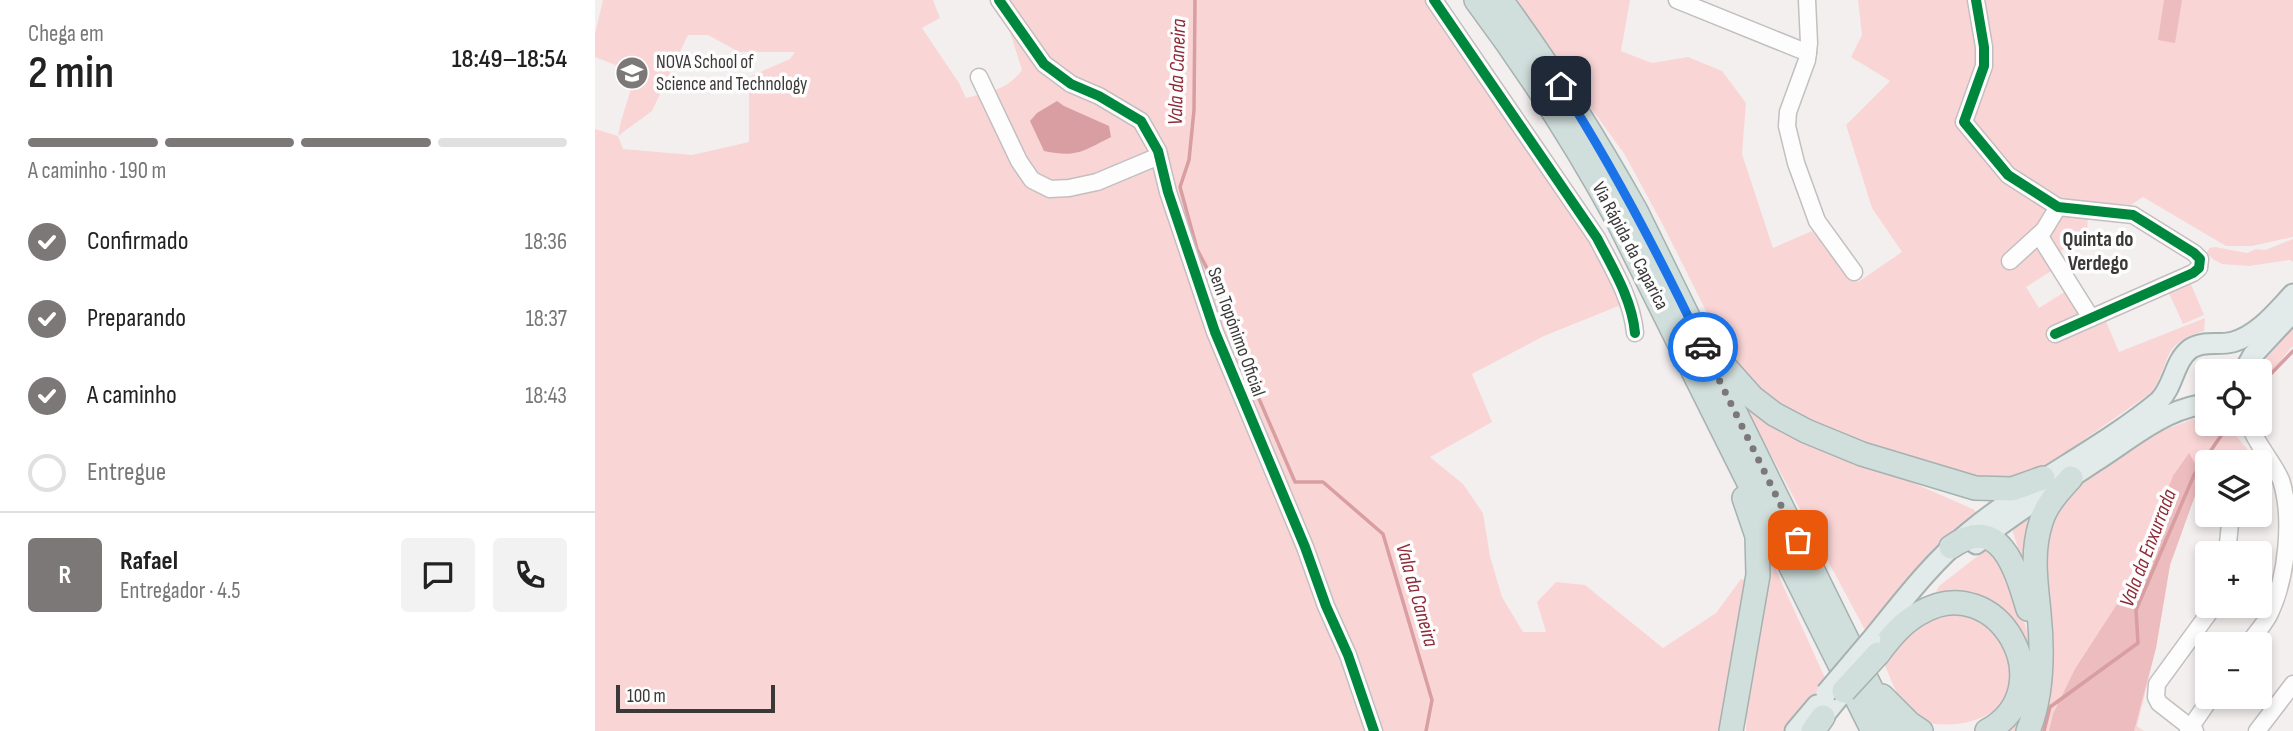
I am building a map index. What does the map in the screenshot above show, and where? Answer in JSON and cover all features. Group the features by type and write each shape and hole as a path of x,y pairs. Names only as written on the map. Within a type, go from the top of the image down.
{"highway":[{"name":"Via Rápida da Caparica","path":"1476,0 1518,56 1583,157 1666,315 1871,731"},
{"name":"Via Rápida da Caparica","path":"1501,0 1534,45 1601,148 1700,339 1892,731"},
{"path":"1700,339 1752,397 1774,414 1805,431 1862,454 1975,488 2012,489 2043,478"},
{"path":"1720,425 1756,536 1759,554 1758,575 1731,731"},
{"path":"2028,731 2038,697 2041,656 2035,552 2041,521 2053,497 2071,478"},
{"path":"1951,547 1968,538 1984,537 1994,540 2002,547 2016,571 2041,656"},
{"path":"1817,716 1875,647 1905,623 1932,607 1955,603 1970,605 1996,618 2010,632 2020,653 2021,680 2013,706 2002,720 1987,731"},
{"path":"1866,680 1909,723 1921,731"}],"main road":[{"path":"1875,647 1920,580 1951,547 2043,478 2153,406 2169,390 2186,353 2196,346 2219,344 2251,334 2293,294"},
{"path":"2251,359 2293,312"},
{"path":"2219,344 2233,353 2236,359"},
{"path":"2178,369 2182,391 2195,402"},
{"path":"1875,647 1932,583 1984,537 2171,413 2195,408"}],"street":[{"name":"Sem Topónimo Oficial","path":"999,0 1044,64 1071,83 1142,121 1159,156 1168,192 1215,332 1348,655 1374,731"},
{"path":"1433,0 1597,238 1619,279 1634,322 1635,333"},
{"path":"1677,0 1705,5 1808,53"},
{"path":"1807,0 1808,53 1787,126 1795,163 1817,221 1854,272"},
{"path":"1976,0 1984,47 1984,66 1963,122 2008,175 2058,207 2133,215 2194,253 2200,264 2193,273 2055,334"},
{"path":"979,77 1019,161 1032,180 1050,189 1097,182 1159,156"},
{"path":"2010,261 2039,236 2058,207"},
{"path":"2039,236 2091,318"},
{"path":"2255,436 2290,492 2287,564 2270,613 2257,632"},
{"path":"2204,709 2191,730 2159,703 2156,697 2157,684 2205,618"},
{"path":"2257,731 2293,684"}],"shaded area":[{"path":"603,0 933,0 940,18 922,28 966,98 1004,86 1022,70 1005,17 994,0 1425,0 1588,233 1621,305 1544,336 1472,374 1492,422 1430,457 1463,484 1483,513 1490,556 1502,597 1523,632 1546,632 1537,602 1556,582 1585,585 1663,648 1716,613 1741,579 1752,582 1724,731 595,731 595,129 618,136 636,73 595,57 595,34","holes":["688,35 708,35 739,52 795,52 790,59 749,77 749,142 692,155 623,149 618,136 652,111"]},
{"path":"1513,0 1630,0 1621,51 1652,63 1688,57 1722,71 1746,103 1742,154 1773,248 1812,231 1858,282 1902,252 1872,208 1846,125 1890,81 1851,57 1862,35 1858,0 1972,0 1980,59 1963,133 2046,208 2035,249 2041,251 2053,270 2026,287 2039,308 2066,291 2078,311 2076,317 2105,319 2119,352 2205,318 2204,331 2190,336 2174,347 2152,392 2045,467 2018,480 1961,478 1812,426 1771,402 1742,374 1720,339 1625,155"},
{"path":"1983,0 2293,0 2293,237 2252,246 2226,246 2143,197 2131,205 2060,199 2019,177 1972,124"},
{"path":"2164,0 2182,0 2175,43 2158,40"},
{"path":"1057,101 1109,126 1111,137 1079,152 1064,154 1044,151 1030,121 1037,113"},
{"path":"2067,214 2088,216 2087,235 2056,254 2047,237 2060,218"},
{"path":"2293,239 2293,262 2290,260 2249,266 2222,264 2207,253 2209,248 2215,247 2247,253 2256,249 2265,250"},
{"path":"2190,282 2204,315 2183,324 2168,291"},
{"path":"2293,323 2293,346 2272,374 2272,359 2261,359"},
{"path":"1742,401 1868,463 1975,510 1976,518 1917,571 1865,630"},
{"path":"2193,419 2195,436 2236,436 2248,450 2195,450 2195,495 2170,565 2156,648 2137,726 2144,731 2034,731 2046,518 2079,484 2153,434"},
{"path":"2189,453 2195,464 2195,495 2170,565 2156,648 2134,731 2049,731 2053,714 2075,669 2134,578 2173,476"},
{"path":"2038,507 2030,587 2011,526"},
{"path":"1765,546 1826,680 1787,731 1746,731 1748,679"},
{"path":"1988,548 2009,577 2031,642 2035,665 2020,731 2000,731 2026,692 2006,616 1932,600 1939,586"},
{"path":"1952,613 1973,615 2006,641 2012,668 2012,684 2007,697 1998,708 1973,721 1944,724 1917,720 1901,700 1882,659 1926,620"}],"waterway":[{"name":"Vala da Caneira","path":"1195,0 1194,110 1189,160 1180,187 1197,249 1217,288 1247,371 1295,482 1323,482 1383,534 1432,700 1426,731"},
{"name":"Vala da Enxurrada","path":"2272,373 2293,351"},
{"name":"Vala da Enxurrada","path":"2044,731 2050,707 2138,643 2136,610 2194,475 2221,436"}],"cycle path":[{"path":"999,0 1044,64 1071,84 1099,96 1141,121 1158,151 1168,192 1215,332 1305,547 1326,606 1348,655 1374,731"},
{"path":"1434,0 1597,238 1626,296 1635,333"},
{"path":"1976,0 1984,47 1984,66 1964,122 2008,175 2058,207 2133,215 2200,259 2199,268 2193,273 2055,334"}],"way so far":[{"path":"1703,347 1798,540"}],"place":[{"name":"NOVA School of Science and Technology","path":"632,73"}],"district":[{"name":"Quinta do Verdego","path":"2098,251"}],"route":[{"path":"1561,86 1601,148 1636,211 1703,347"}]}
